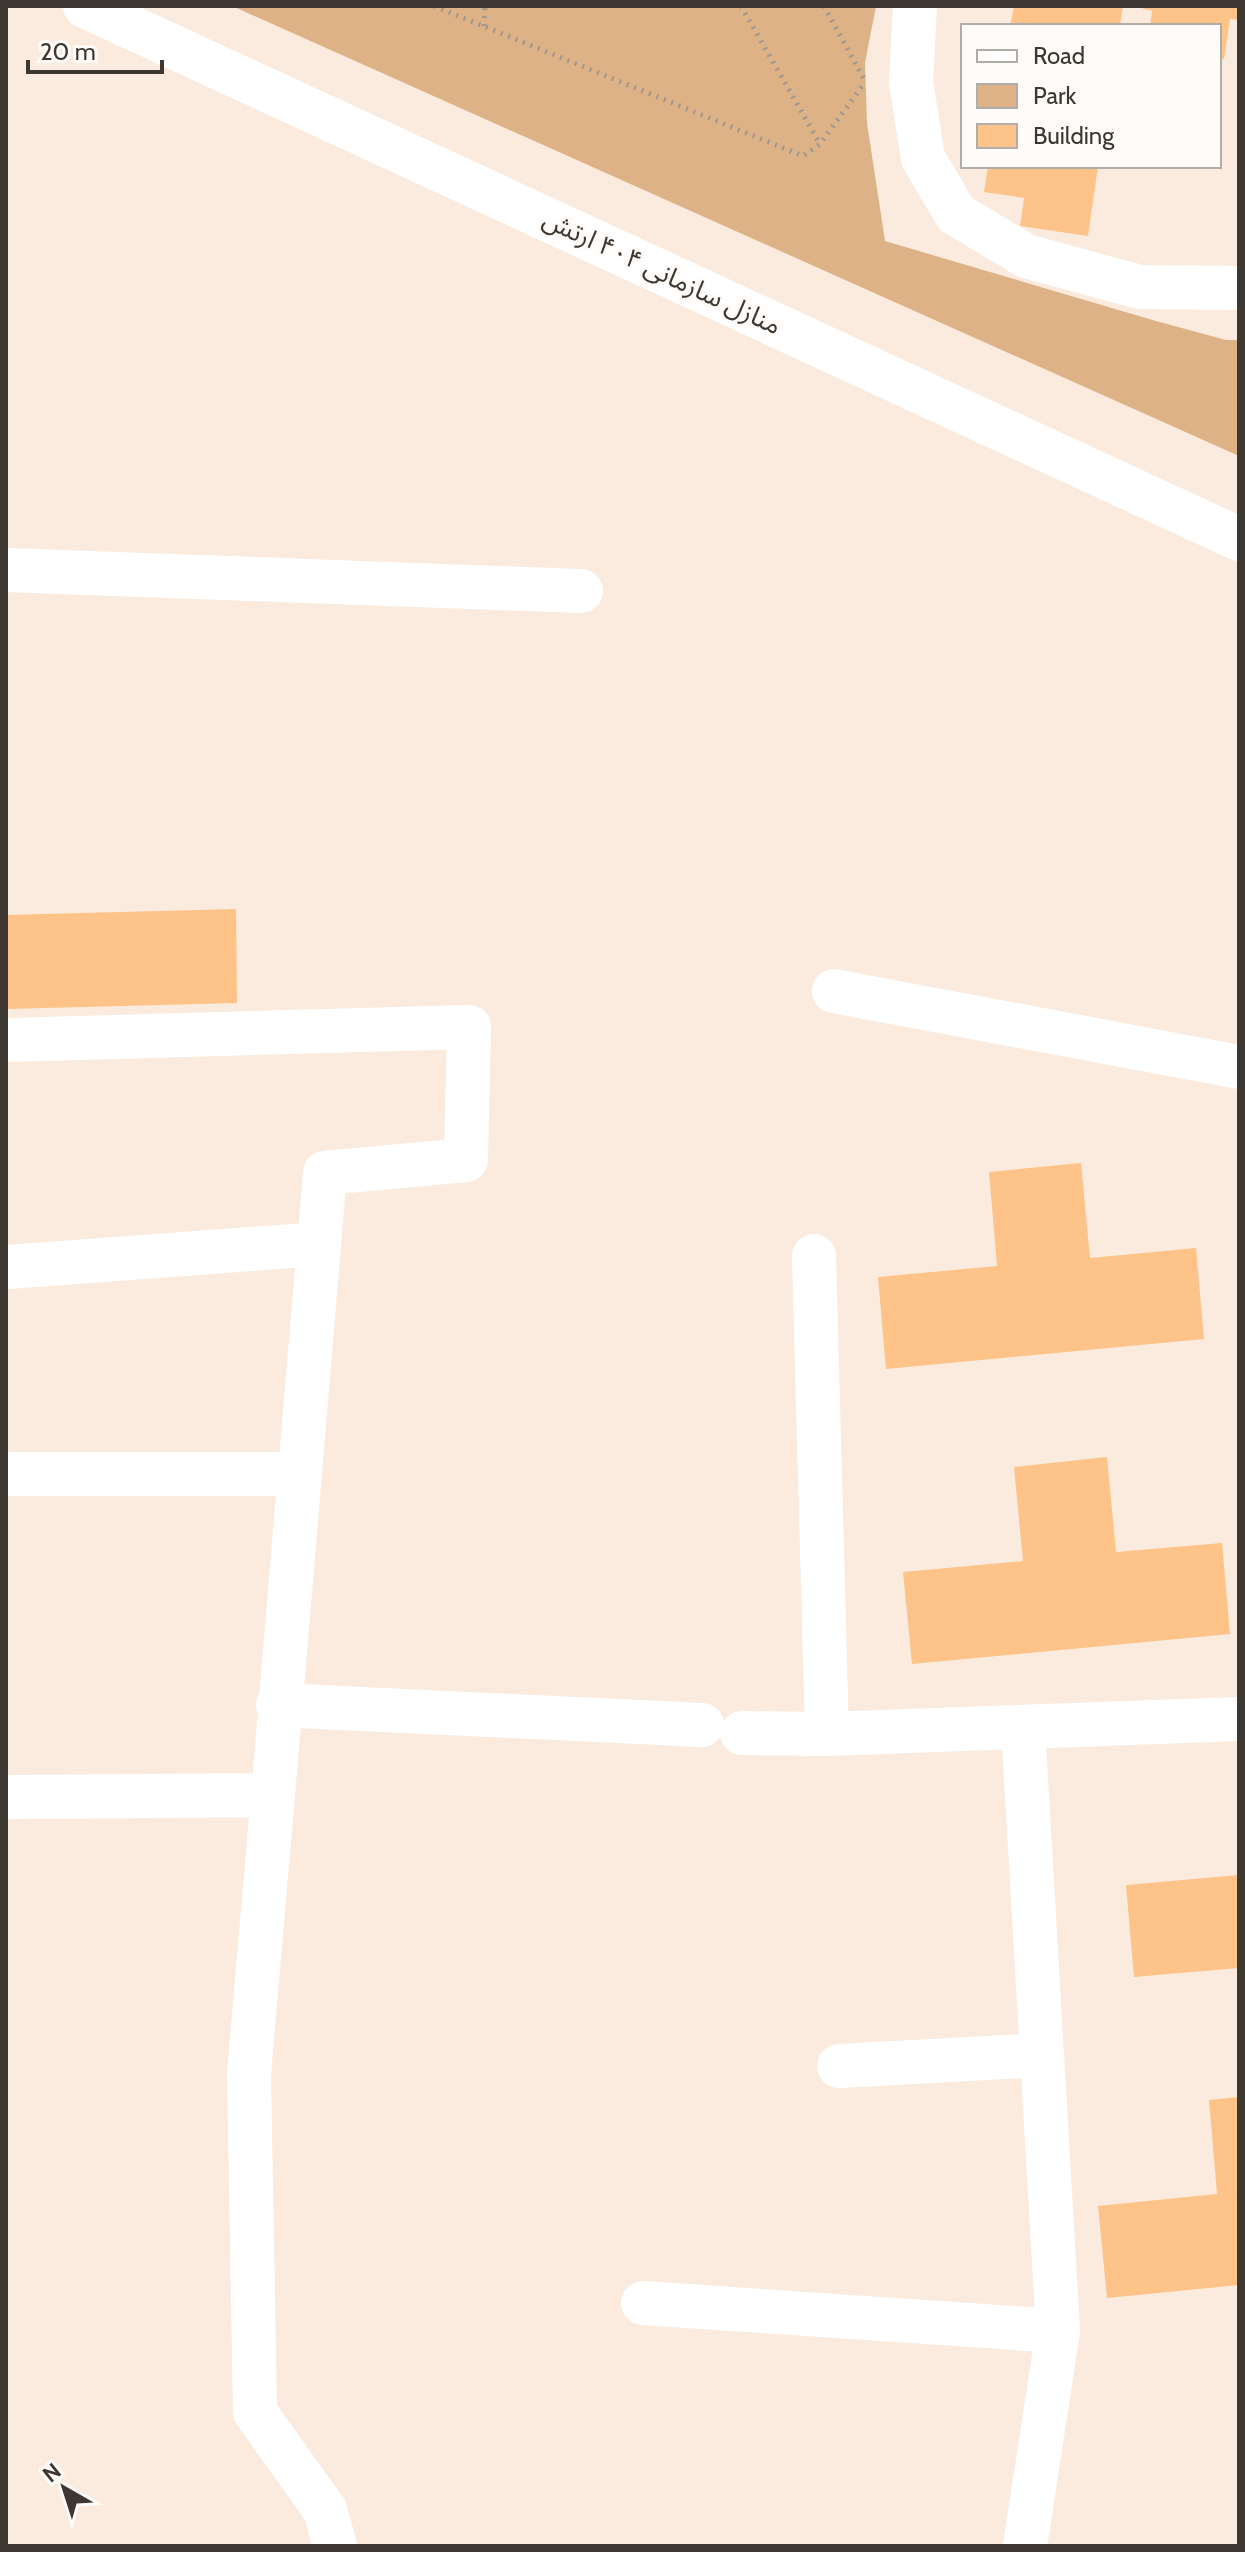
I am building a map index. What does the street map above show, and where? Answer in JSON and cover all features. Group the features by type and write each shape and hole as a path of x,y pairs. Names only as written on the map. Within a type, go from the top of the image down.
{"street":[{"name":"منازل سازمانی ۴۰۴ ارتش","path":"85,6 1239,539"},
{"path":"915,6 911,82 923,158 956,214 1026,256 1140,287 1239,288"},
{"path":"6,570 581,591"},
{"path":"834,991 1239,1067"},
{"path":"6,1040 469,1027 466,1160 325,1173 278,1705 249,2073 255,2412 325,2510 335,2546"},
{"path":"8,1267 319,1244"},
{"path":"814,1256 827,1734"},
{"path":"6,1474 300,1474"},
{"path":"278,1705 827,1734 1239,1719"},
{"path":"1023,1727 1058,2331 1025,2546"},
{"path":"6,1797 273,1795"},
{"path":"839,2066 1042,2055"},
{"path":"643,2303 1058,2331"}],"path":[{"path":"434,6 803,156 820,144 866,82"},
{"path":"484,26 485,6"},
{"path":"741,6 820,144"},
{"path":"824,6 866,82"},
{"path":"866,82 911,82"}],"green space":[{"path":"232,6 876,6 865,63 867,123 885,241 1156,321 1226,340 1239,340 1239,456"}],"building":[{"path":"1014,6 1123,6 1120,24 1010,24"},
{"path":"1134,6 1239,6 1239,20 1230,19 1224,59 1221,58 1221,24 1150,24 1152,11"},
{"path":"988,168 1098,168 1088,236 1020,226 1024,198 984,192"},
{"path":"236,909 237,1003 6,1009 6,915"},
{"path":"1081,1163 1090,1258 1196,1248 1204,1339 886,1369 878,1277 997,1266 989,1172"},
{"path":"1107,1457 1116,1552 1222,1543 1230,1634 912,1664 903,1572 1023,1561 1014,1467"},
{"path":"1239,1875 1239,1968 1134,1977 1126,1885"},
{"path":"1239,2097 1239,2285 1107,2298 1098,2206 1217,2194 1209,2100"}]}
